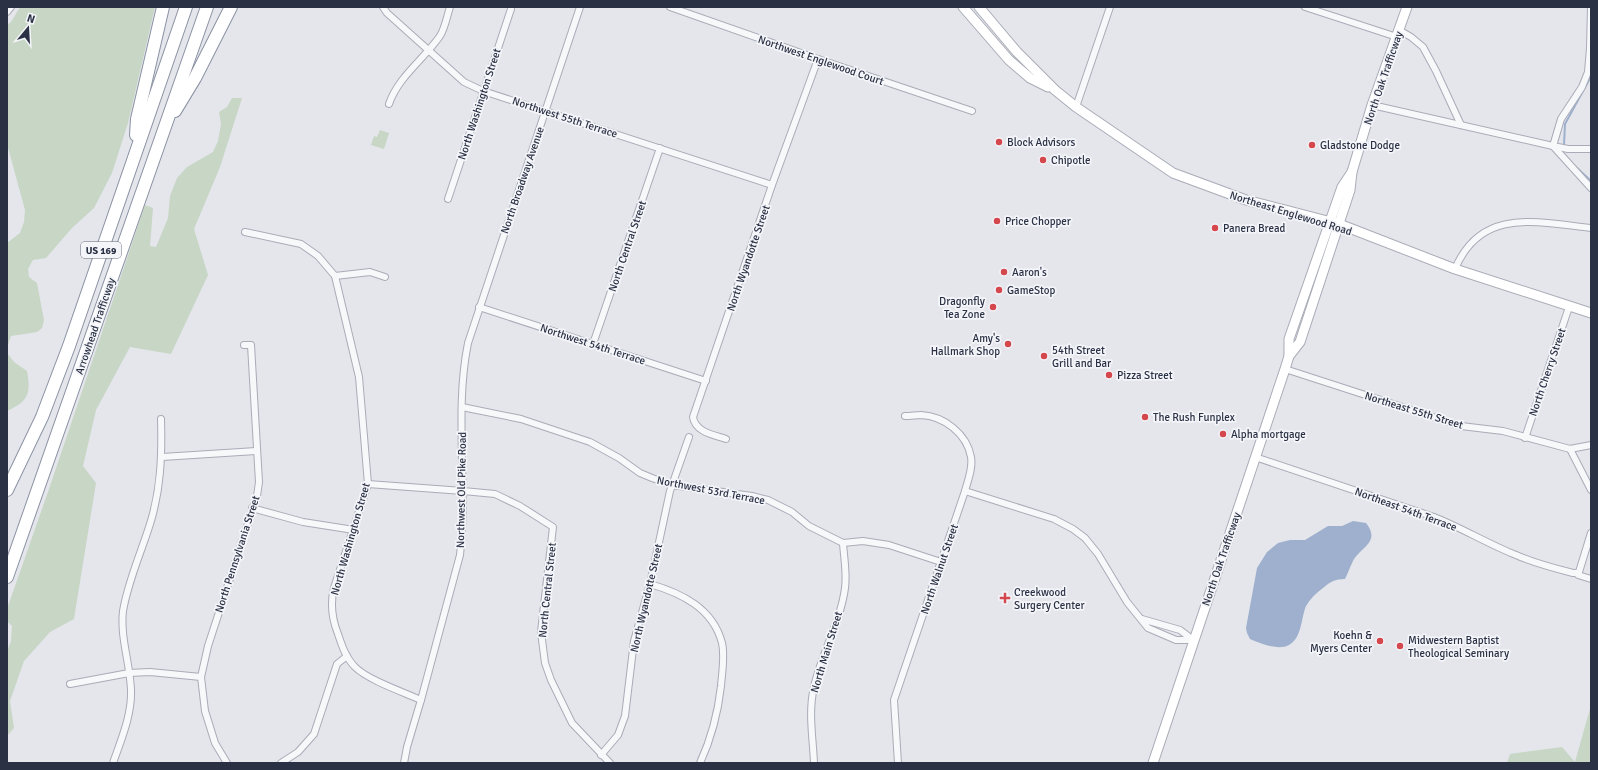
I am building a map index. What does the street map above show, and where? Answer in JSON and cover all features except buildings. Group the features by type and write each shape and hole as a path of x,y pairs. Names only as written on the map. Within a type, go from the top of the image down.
{"highway":[{"path":"134,154 137,119 163,7"},
{"name":"Arrowhead Trafficway","path":"7,490 42,417 69,346 186,7"},
{"name":"Arrowhead Trafficway","path":"7,578 207,7"},
{"path":"162,132 195,78 231,7"}],"main road":[{"name":"Northeast Englewood Road","path":"962,7 1009,60 1030,78 1055,90"},
{"name":"Northeast Englewood Road","path":"979,7 1017,52 1055,90 1076,107 1173,173 1246,200 1339,224 1456,269 1591,313"},
{"name":"North Oak Trafficway","path":"1289,356 1300,342 1350,190 1352,172 1372,105 1407,7"},
{"name":"North Oak Trafficway","path":"1153,763 1285,369 1289,356 1289,339 1342,187 1352,172"}],"street":[{"path":"7,12 11,7"},
{"name":"Northwest 55th Terrace","path":"383,7 387,13 464,82 483,91 772,185"},
{"path":"389,104 392,94 441,34 450,7"},
{"name":"North Broadway Avenue","path":"479,307 580,7"},
{"name":"Northwest Englewood Court","path":"670,7 972,111"},
{"path":"973,18 979,7"},
{"path":"1076,107 1110,7"},
{"path":"1304,7 1411,36 1423,47 1461,125"},
{"path":"1553,146 1561,119 1582,87 1588,72 1591,7"},
{"name":"North Washington Street","path":"448,199 511,9"},
{"name":"North Wyandotte Street","path":"726,439 702,430 694,421 693,417 772,185 818,59"},
{"path":"1372,105 1553,146 1568,149 1591,149"},
{"path":"1553,146 1591,188"},
{"name":"North Central Street","path":"593,344 660,148"},
{"path":"1456,269 1465,250 1476,238 1486,232 1509,223 1531,222 1591,228"},
{"name":"North Washington Street","path":"245,232 300,244 318,256 335,276 359,377 368,484 334,588 332,601 332,618 346,656"},
{"path":"335,276 370,272 385,276"},
{"name":"Northwest 54th Terrace","path":"479,307 706,381"},
{"name":"Northwest Old Pike Road","path":"404,763 407,747 460,555 463,490 462,407 464,362 479,307"},
{"name":"North Cherry Street","path":"1525,438 1569,307"},
{"name":"North Pennsylvania Street","path":"227,763 215,744 205,711 201,678 208,646 257,496 259,482 251,345 244,345"},
{"name":"Northeast 55th Street","path":"1285,369 1461,426 1503,431 1570,449 1591,445"},
{"name":"Northwest 53rd Terrace","path":"462,407 521,419 590,442 619,458 640,472 672,485 752,496 768,500 792,512 809,526 843,542"},
{"name":"North Walnut Street","path":"898,763 894,700 965,490 970,474 971,458 969,450 961,435 948,424 935,418 921,415 906,416"},
{"path":"113,763 130,709 131,689 124,644 123,612 155,507 162,457 161,419"},
{"name":"North Wyandotte Street","path":"601,755 618,735 625,716 634,640 650,584 672,485 689,437"},
{"path":"1570,449 1591,490"},
{"path":"162,457 257,451"},
{"name":"Northeast 54th Terrace","path":"1255,457 1434,517 1517,555 1540,564 1576,573 1591,579"},
{"path":"368,484 463,490"},
{"name":"North Central Street","path":"463,490 495,494 508,499 553,527 541,632 545,664 551,680 572,723 610,763"},
{"path":"965,490 1054,519 1072,529 1085,538 1098,554 1127,602 1148,628 1176,640 1194,640"},
{"path":"252,508 303,522 354,530"},
{"path":"1576,573 1579,572 1591,533"},
{"path":"843,542 862,541 889,545 941,562"},
{"name":"North Main Street","path":"814,763 811,712 812,695 817,674 843,599 845,578 843,542"},
{"path":"650,584 674,591 697,606 705,613 714,625 722,644 720,697 710,737 700,763"},
{"path":"1142,619 1180,630 1194,640"},
{"path":"282,763 298,752 314,734 337,664 346,656 355,668 369,677 421,700"},
{"path":"70,684 129,673 150,672 201,678"}],"green space":[{"path":"20,7 155,7 128,123 112,173 94,208 72,228 46,258 33,260 28,269 29,277 37,283 44,320 42,328 37,332 11,336 7,348 7,243 20,233 24,222 25,210 7,144 7,25 11,22"},
{"path":"232,98 242,98 220,167 194,229 208,275 171,354 130,347 96,410 83,466 96,483 74,619 50,632 24,661 10,701 14,728 7,736 7,651 11,641 12,626 7,621 7,609 145,205 153,208 150,246 156,247 168,218 170,196 177,178 187,167 213,152 218,141 221,124 219,112 227,107"},
{"path":"380,130 389,133 384,149 371,145 374,136 377,137"},
{"path":"7,353 14,362 27,371 29,385 27,396 24,400 7,411"},
{"path":"1591,705 1591,763 1507,763 1510,754 1562,747 1575,762"}],"water":[{"path":"1353,521 1366,523 1370,530 1371,540 1356,556 1345,579 1335,580 1330,583 1309,601 1304,611 1299,633 1293,642 1285,647 1274,647 1250,639 1246,628 1257,568 1267,552 1278,543 1290,540 1305,540 1328,526 1342,526"}],"waterway":[{"path":"1564,145 1565,124 1591,74"},
{"path":"1576,167 1591,181"}],"place":[{"name":"Block Advisors","path":"999,142"},
{"name":"Gladstone Dodge","path":"1312,145"},
{"name":"Chipotle","path":"1043,160"},
{"name":"Price Chopper","path":"997,221"},
{"name":"Panera Bread","path":"1215,228"},
{"name":"Aaron's","path":"1004,272"},
{"name":"GameStop","path":"999,290"},
{"name":"Dragonfly Tea Zone","path":"993,307"},
{"name":"Amy's Hallmark Shop","path":"1008,344"},
{"name":"54th Street Grill and Bar","path":"1044,356"},
{"name":"Pizza Street","path":"1109,375"},
{"name":"The Rush Funplex","path":"1145,417"},
{"name":"Alpha mortgage","path":"1223,434"},
{"name":"Creekwood Surgery Center","path":"1005,598"},
{"name":"Koehn & Myers Center","path":"1380,641"},
{"name":"Midwestern Baptist Theological Seminary","path":"1400,646"}]}
